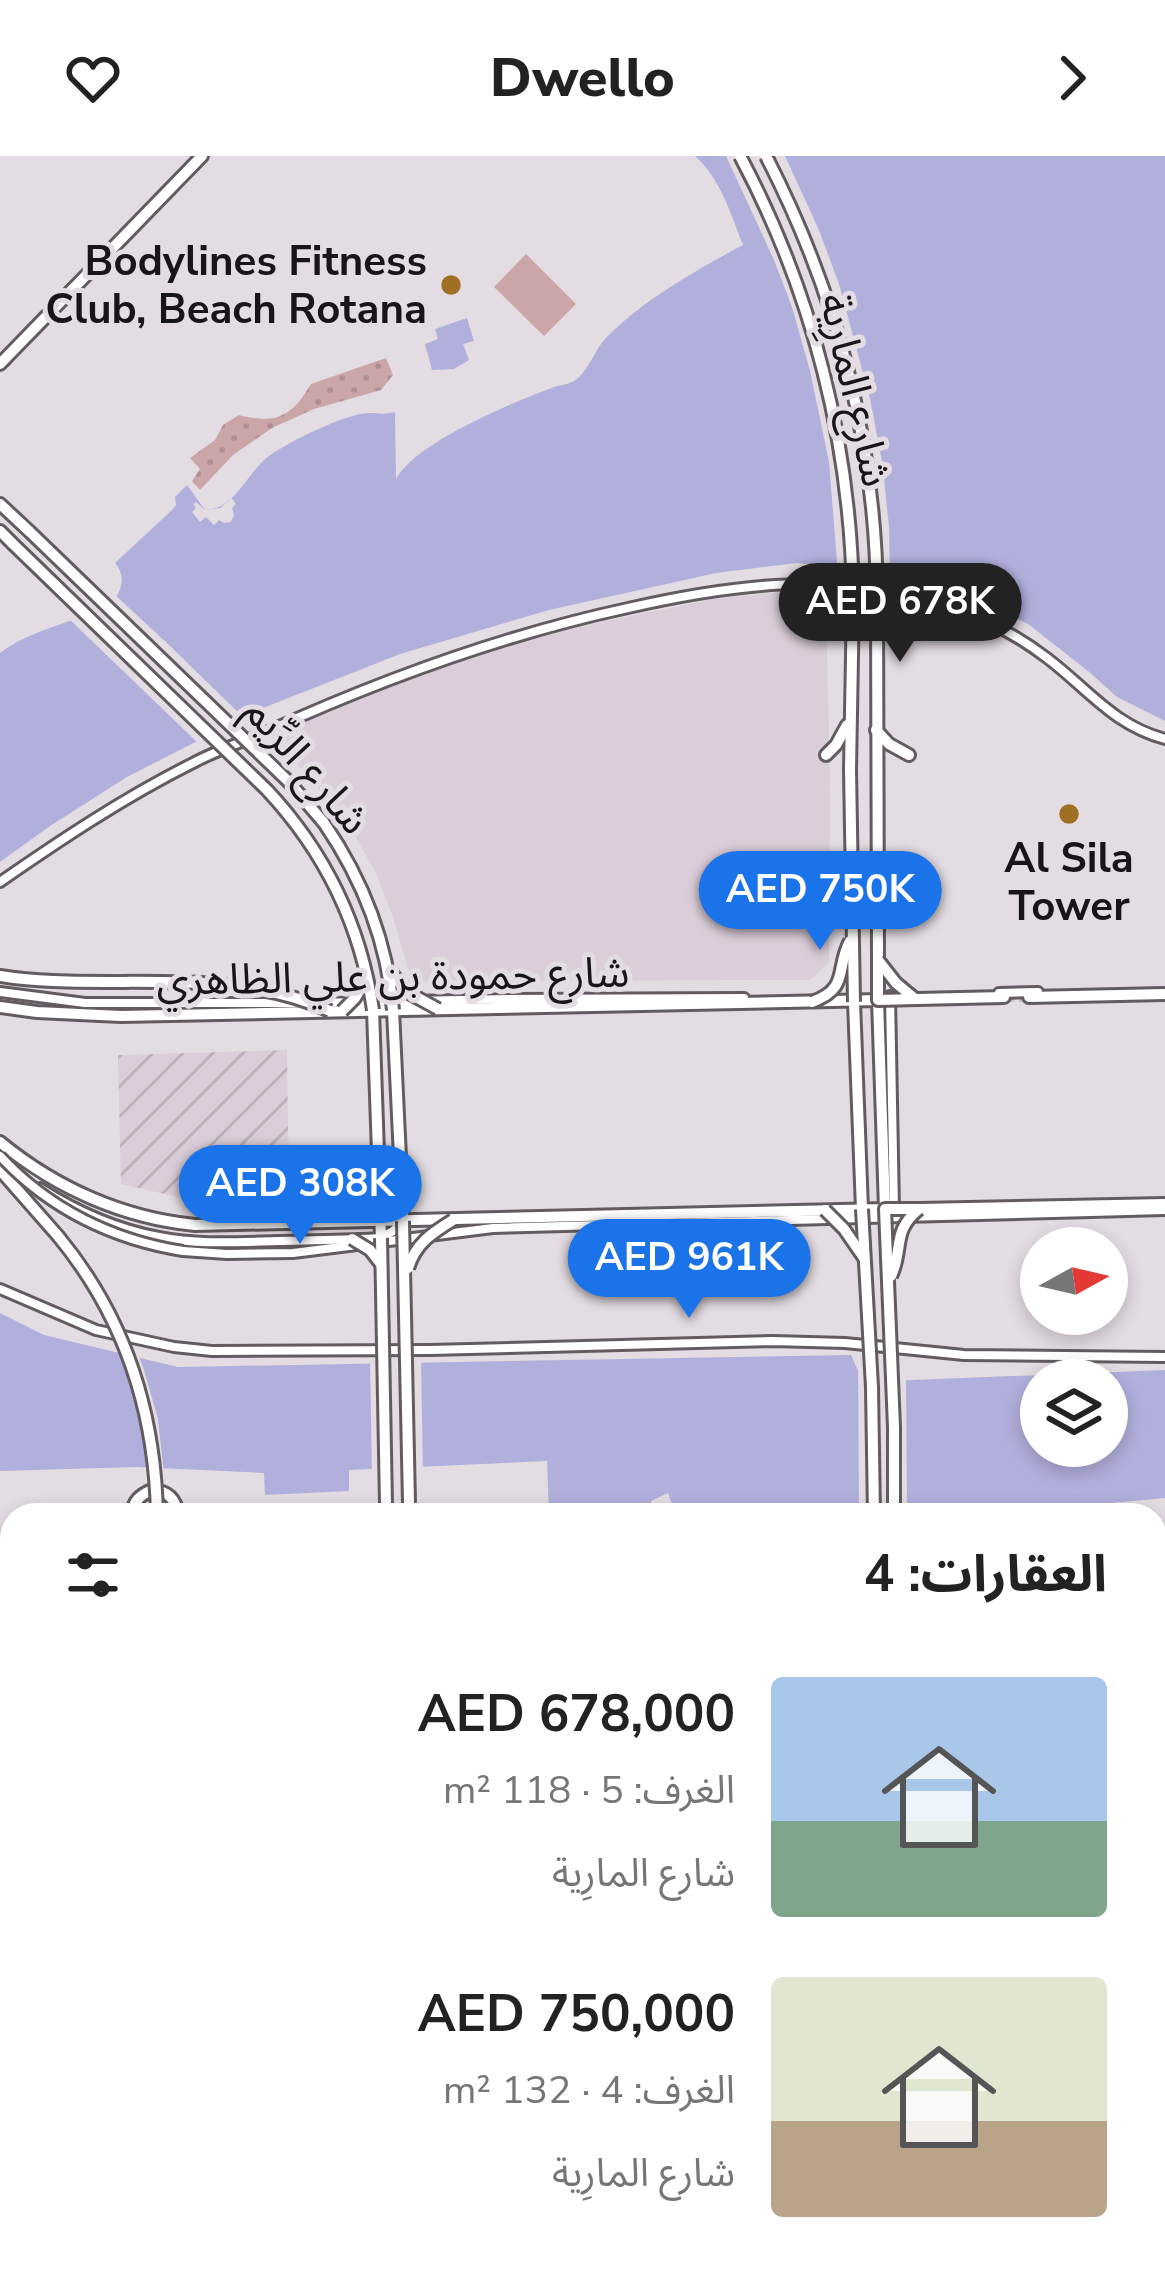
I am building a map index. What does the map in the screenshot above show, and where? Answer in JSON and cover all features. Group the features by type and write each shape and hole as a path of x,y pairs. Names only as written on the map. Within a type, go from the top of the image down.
{"main road":[{"path":"0,364 202,156"},
{"name":"شارع المارِية","path":"740,156 792,270 815,340 848,493 853,563 852,938 874,1503"},
{"name":"شارع المارِية","path":"766,156 809,247 828,302 858,409 874,508 878,959 884,998 894,1503"},
{"name":"شارع الرِّيم","path":"0,504 296,789 358,878 388,967 393,1010 409,1503"},
{"name":"شارع الرِّيم","path":"0,531 268,790 314,849 337,889 367,976 381,1222 386,1503"},
{"path":"826,755 841,739 851,716"},
{"path":"876,730 909,755"},
{"path":"812,1002 838,984 844,951 852,938"},
{"path":"878,959 896,983 917,999"},
{"path":"388,967 407,992 437,1009"},
{"path":"0,976 86,984 215,985 290,997 336,1011 356,998 367,976"},
{"path":"1029,997 1165,992"},
{"name":"شارع حمودة بن علي الظاهري","path":"0,1006 121,1016 369,1007 1004,998"},
{"path":"0,1142 84,1195 153,1219 218,1226 862,1209 890,1213 1165,1207"},
{"path":"0,1170 81,1265 118,1328 148,1422 156,1503"},
{"path":"889,1278 895,1268 899,1234 919,1209"},
{"path":"825,1210 866,1261"},
{"path":"404,1283 419,1245 453,1220"},
{"path":"352,1239 382,1264"},
{"path":"134,1503 152,1490 168,1493 173,1503"}],"street":[{"path":"0,882 104,813 195,761 367,688 552,626 717,589 862,586 957,608 1043,655 1118,720 1165,739"},
{"name":"شارع حمودة بن علي الظاهري","path":"0,992 85,1003 369,1007"},
{"path":"369,1007 508,998 1165,992"},
{"path":"0,1157 32,1187 84,1220 130,1239 227,1254 293,1253 493,1228 1165,1207"},
{"path":"183,1246 381,1238 403,1221"},
{"path":"0,1289 96,1330 212,1351 773,1341 964,1355 1165,1357"}],"shaded area":[{"path":"526,254 576,304 544,336 494,287"},
{"path":"386,358 393,375 381,390 314,409 272,428 233,455 200,490 192,481 200,469 190,458 215,440 223,425 239,415 264,419 282,415 311,384"},
{"path":"812,591 826,604 829,963 810,980 422,981 408,969 376,873 351,829 268,736 427,668 635,615 714,599"},
{"path":"287,1050 289,1198 191,1200 121,1184 118,1055"}],"water":[{"path":"695,156 1165,156 1165,721 1117,697 1028,624 977,599 898,574 797,563 716,573 549,610 400,654 258,710 127,777 0,862 0,653 40,632 111,606 122,580 115,563 172,510 175,497 187,485 205,510 216,508 233,497 261,463 289,444 346,418 395,412 396,479 444,438 515,402 577,379 605,339 635,312 743,245 718,186"},
{"path":"467,318 474,341 463,344 469,360 454,369 432,370 425,344 438,339 435,329"},
{"path":"0,1313 44,1335 178,1367 851,1355 863,1382 1020,1376 1020,1467 1128,1467 1128,1371 1165,1370 1165,1498 1111,1503 672,1503 668,1493 651,1503 549,1503 547,1461 349,1470 349,1491 265,1495 264,1473 137,1467 0,1471"}],"pier":[{"path":"726,156 785,156 819,230 870,399 882,461 890,579 838,574 829,462 810,371 774,260"},
{"path":"228,493 236,504 231,522 219,520 214,525 206,517 200,522 192,512 196,502 205,510 220,508 231,499"},
{"path":"112,592 248,722 201,746 65,615 107,601"},
{"path":"117,1346 137,1351 144,1370 158,1419 164,1474 148,1473 133,1389"},
{"path":"858,1356 866,1376 906,1374 907,1503 859,1503"},
{"path":"421,1358 423,1473 372,1475 370,1359"}],"tunnel":[{"path":"1004,997 1029,997"}],"place":[{"name":"Bodylines Fitness Club, Beach Rotana","path":"451,285"},
{"name":"Al Sila Tower","path":"1069,814"}]}
